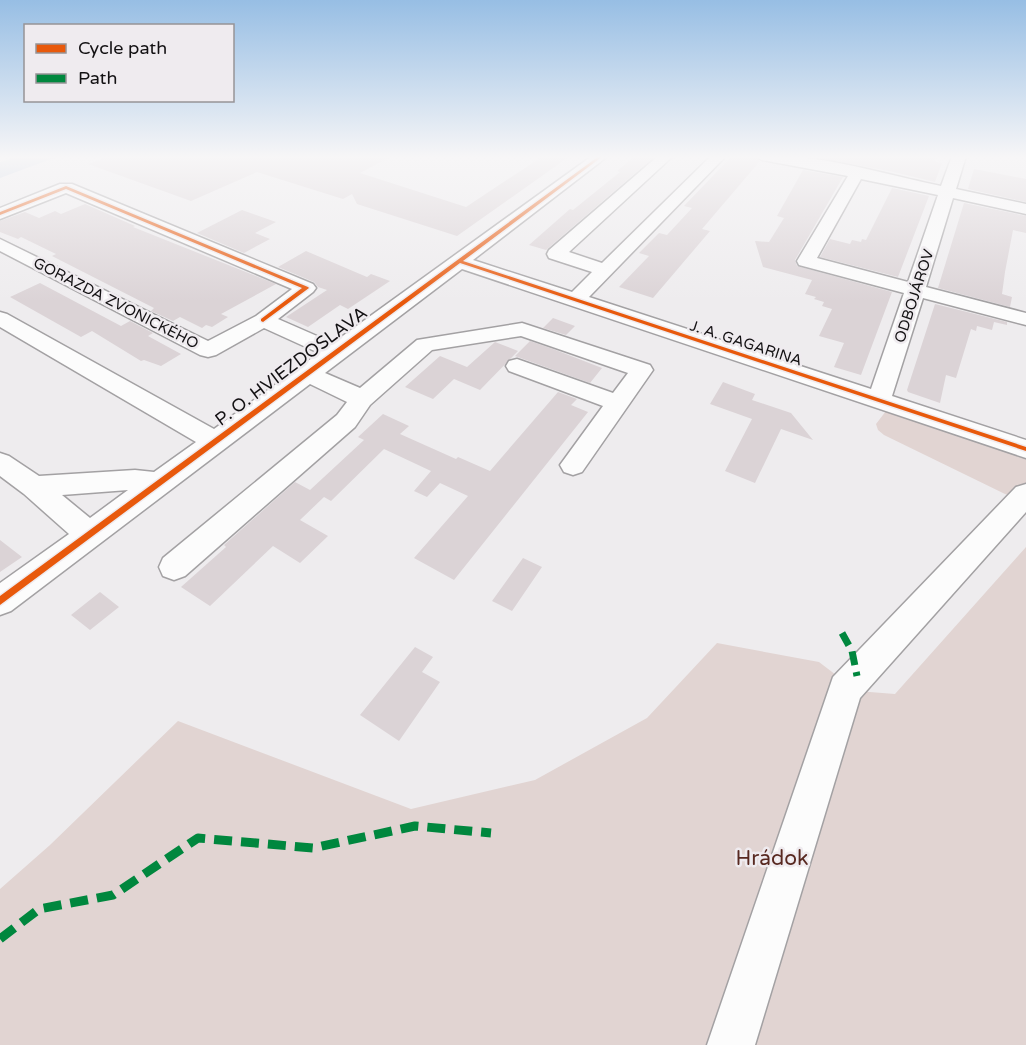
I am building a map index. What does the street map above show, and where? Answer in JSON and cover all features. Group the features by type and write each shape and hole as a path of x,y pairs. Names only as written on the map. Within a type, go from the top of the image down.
{"street":[{"name":"GORAZDA ZVONICKÉHO","path":"0,214 17,205"},
{"name":"GORAZDA ZVONICKÉHO","path":"0,244 208,350 263,320 306,288 106,205"},
{"name":"P. O. HVIEZDOSLAVA","path":"0,601 534,205"},
{"path":"605,270 556,254 611,205"},
{"path":"575,300 670,205"},
{"path":"839,205 806,261 1026,319"},
{"name":"ODBOJÁROV","path":"879,401 917,290 942,205"},
{"path":"1006,205 1026,209"},
{"name":"J. A. GAGARINA","path":"458,261 1026,449"},
{"path":"0,318 215,441"},
{"path":"263,320 335,352"},
{"path":"174,567 346,421 362,399 424,345 522,329 642,370 573,465"},
{"path":"517,366 618,404"},
{"path":"306,373 362,399"},
{"path":"0,464 34,487 90,535"},
{"path":"34,487 135,480 160,483"},
{"path":"731,1045 844,689 1026,494"}],"green space":[{"path":"886,411 1026,457 1026,500 1005,494 884,435 878,430 876,424"},
{"name":"Hrádok","path":"1026,547 1026,1045 0,1045 0,889 50,845 178,721 411,809 535,780 647,718 717,643 819,662 857,691 895,694"}],"building":[{"path":"87,205 135,226 133,227 276,284 221,314 228,317 212,327 206,325 202,328 180,317 173,321 151,311 154,308 52,256 56,254 21,237 18,239 0,232 0,221 25,212 39,218 55,211 61,214"},
{"path":"359,205 459,205 466,207 469,205 501,205 457,236"},
{"path":"579,205 598,205 546,250 529,245 570,209 573,210"},
{"path":"723,205 702,229 710,231 653,298 619,287 649,256 639,253 659,233 667,235 692,208 684,206"},
{"path":"783,205 827,205 795,260 797,266 892,292 861,375 834,367 844,343 819,336 832,309 822,306 824,302 814,299 816,297 805,294 812,280 763,267 755,241 769,242 784,218 777,216"},
{"path":"884,205 926,205 898,277 820,257 830,239 850,244 852,240 861,242 862,239 866,240"},
{"path":"963,205 1026,216 1026,233 1013,230 1005,272 1002,294 1012,297 1010,307 938,288"},
{"path":"242,210 276,222 255,233 270,239 244,253 197,233"},
{"path":"306,251 367,277 371,274 390,281 348,309 340,305 308,327 286,317 327,290 278,267"},
{"path":"40,283 121,326 130,321 153,333 148,336 181,354 161,366 141,361 92,331 81,337 10,297"},
{"path":"935,304 1007,322 1007,325 994,322 992,330 977,326 976,331 971,329 956,378 946,375 940,403 907,390"},
{"path":"553,318 575,326 566,335 543,328"},
{"path":"530,341 602,368 590,383 515,356"},
{"path":"495,342 518,351 480,390 454,379 433,399 405,387 440,356 467,367"},
{"path":"723,382 755,394 752,400 791,413 813,440 781,429 755,483 725,471 752,419 710,404"},
{"path":"558,392 577,399 571,405 588,412 454,580 414,558 468,496 440,483 427,497 414,491 431,471 384,449 331,501 324,497 300,520 328,536 300,563 273,546 210,606 181,587 295,482 310,490 364,440 358,437 383,414 409,426 400,434 456,459 458,457 490,471"},
{"path":"0,540 22,557 0,572"},
{"path":"523,558 542,567 512,611 492,601"},
{"path":"100,592 119,607 90,630 71,615"},
{"path":"415,647 433,657 422,672 440,682 399,741 360,715"}],"marked path":[{"path":"842,633 852,651 857,676"},
{"path":"0,939 39,909 113,895 198,838 313,848 415,826 491,833"}],"cycle path":[{"path":"0,214 23,205"},
{"path":"108,205 306,288 263,320"},
{"path":"0,601 535,205"},
{"path":"458,261 1026,449"}]}
